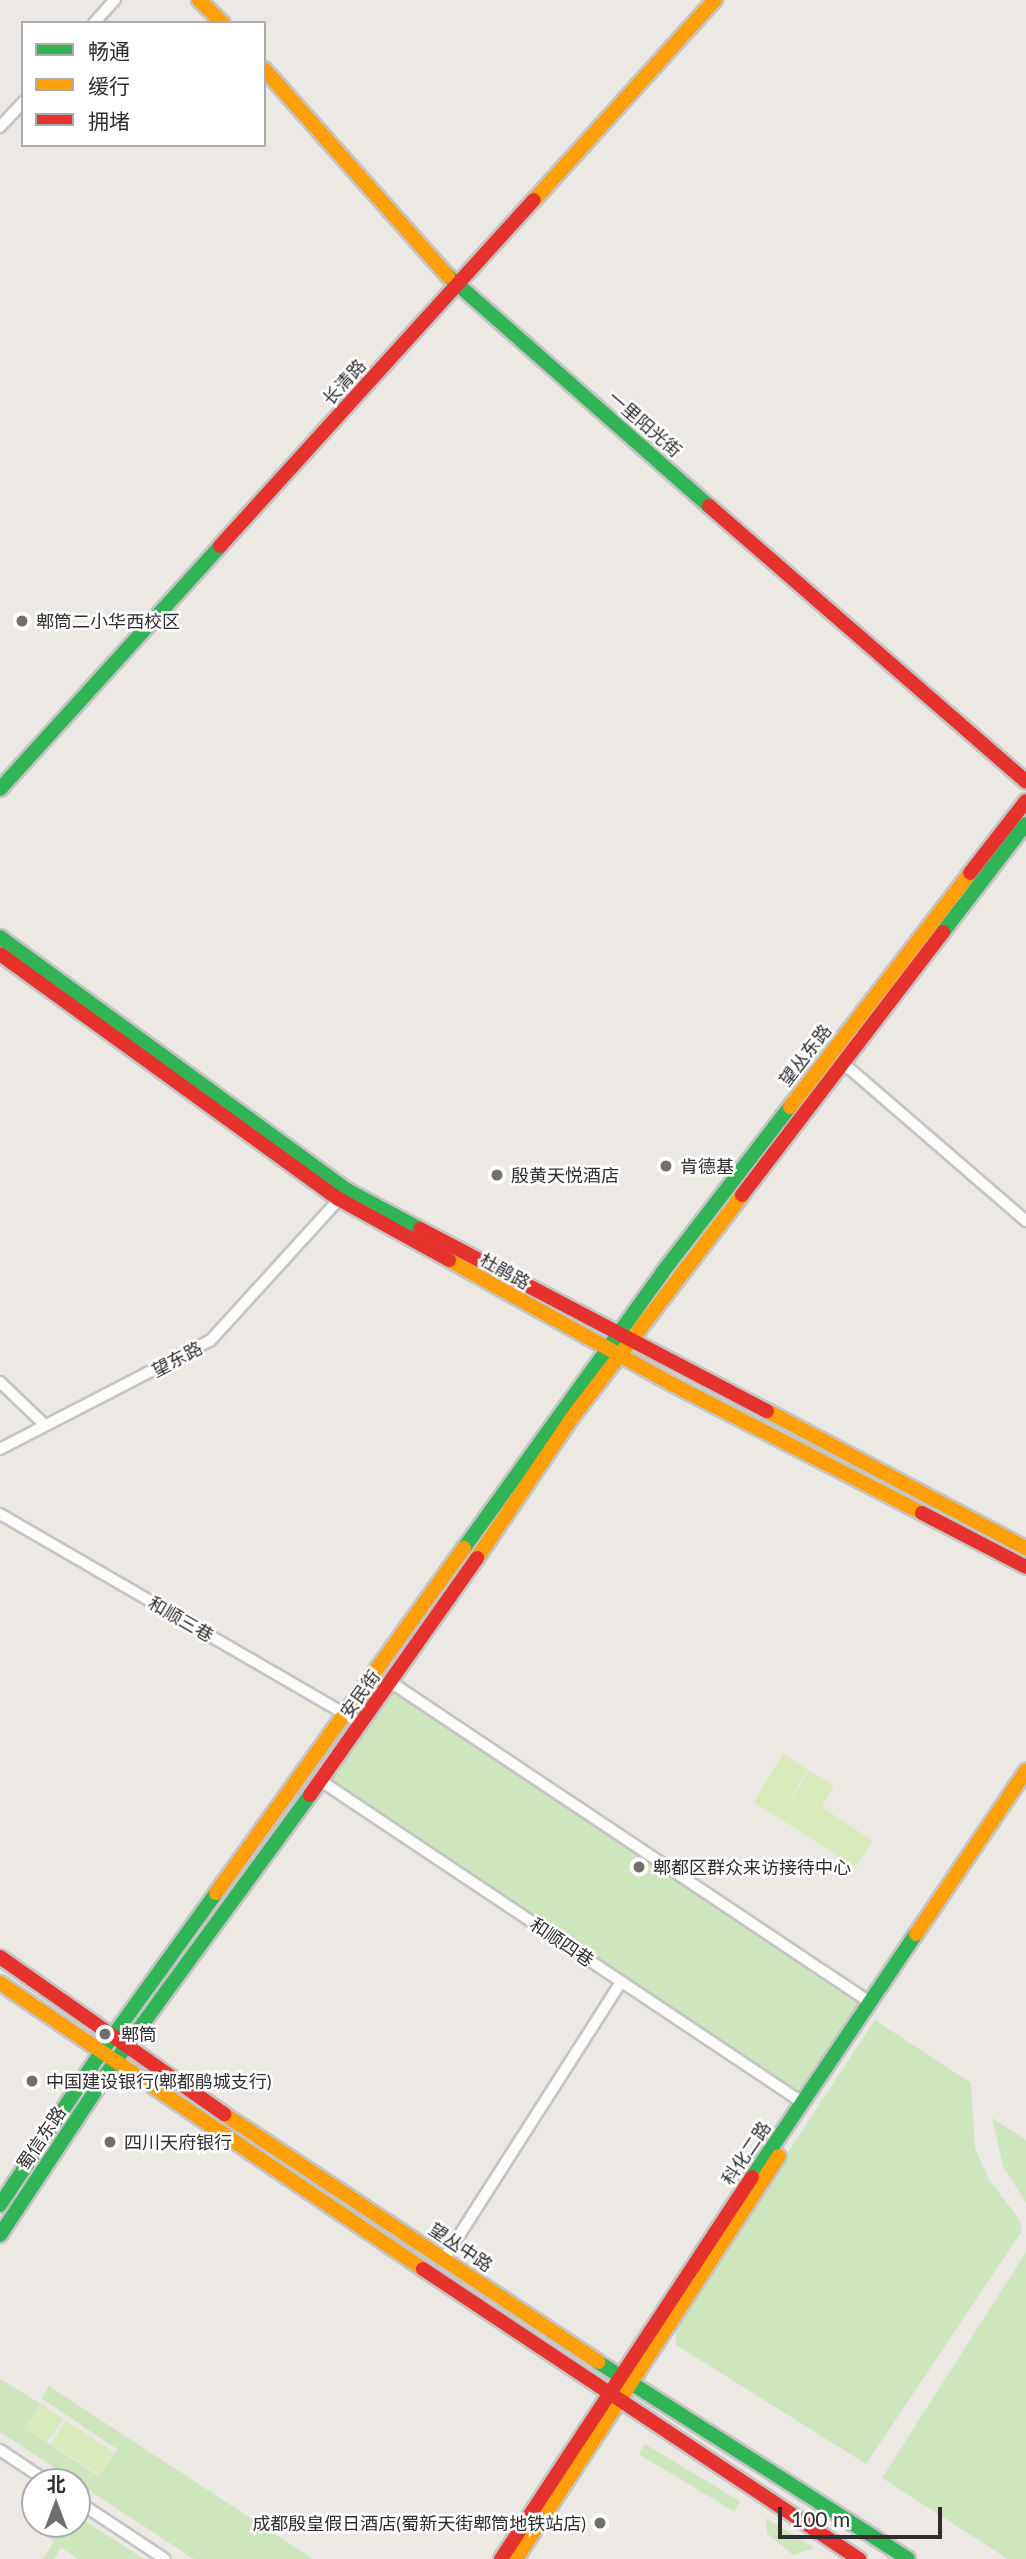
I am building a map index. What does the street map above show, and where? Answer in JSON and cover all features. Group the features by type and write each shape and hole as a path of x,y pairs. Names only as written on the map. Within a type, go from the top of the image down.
{"main road":[{"path":"199,0 221,21"},
{"name":"长清路","path":"0,789 715,0"},
{"name":"一里阳光街","path":"266,71 457,286 1026,782"},
{"name":"望丛东路","path":"623,1338 1026,801"},
{"name":"望丛东路","path":"623,1338 843,1063 1026,824"},
{"name":"杜鹃路","path":"0,937 343,1195 1026,1548"},
{"name":"杜鹃路","path":"0,954 343,1195 613,1352 1026,1567"},
{"name":"安民街","path":"100,2054 345,1714 623,1338"},
{"name":"安民街","path":"114,2063 392,1683 613,1352"},
{"name":"科化二路","path":"501,2559 624,2379 803,2103 1026,1771"},
{"path":"624,2379 1026,1785"},
{"name":"望丛中路","path":"0,1957 125,2048 624,2379 908,2559"},
{"path":"0,1983 100,2054 859,2559"},
{"name":"蜀信东路","path":"0,2205 100,2054"},
{"name":"蜀信东路","path":"0,2235 114,2063"},
{"path":"516,2559 612,2397"}],"street":[{"path":"96,21 115,0"},
{"path":"0,127 21,104"},
{"path":"843,1063 1026,1221"},
{"name":"望东路","path":"0,1449 211,1340 343,1195"},
{"path":"0,1382 45,1425"},
{"name":"和顺三巷","path":"0,1514 362,1724"},
{"path":"392,1683 871,2003"},
{"name":"和顺四巷","path":"321,1782 803,2103"},
{"path":"444,2259 621,1982"},
{"path":"0,2450 27,2468"},
{"path":"91,2510 166,2559"}],"green space":[{"path":"393,1690 862,2007 799,2100 330,1784"},
{"path":"783,1754 808,1769 779,1818 754,1803"},
{"path":"809,1771 834,1785 822,1807 873,1841 856,1867 779,1818"},
{"path":"875,2020 971,2083 975,2148 989,2180 1019,2219 1022,2231 866,2464 676,2345 676,2323"},
{"path":"992,2118 1026,2140 1026,2203 1003,2166"},
{"path":"1026,2252 1026,2559 1008,2559 882,2478"},
{"path":"0,2379 41,2404 25,2428 87,2468 55,2468 0,2432"},
{"path":"49,2386 313,2559 194,2559 91,2492 91,2471 99,2476 117,2449 41,2398"},
{"path":"42,2404 63,2419 46,2443 25,2427"},
{"path":"66,2421 114,2452 99,2475 51,2444"},
{"path":"645,2444 740,2501 734,2511 639,2454"},
{"path":"766,2518 814,2548 793,2555 767,2533"},
{"path":"91,2525 144,2559 78,2559 61,2548 54,2559 43,2559 54,2541 50,2538 91,2538"}],"traffic: fast":[{"path":"448,276 709,506"},
{"path":"0,789 220,546"},
{"path":"943,932 1026,824"},
{"path":"0,937 347,1190 420,1229"},
{"path":"464,1548 662,1273 790,1107"},
{"path":"0,2235 114,2063 310,1795"},
{"path":"0,2205 100,2054 216,1893"},
{"path":"752,2177 916,1934"},
{"path":"598,2362 908,2559"}],"traffic: slow":[{"path":"199,0 221,21"},
{"path":"534,200 715,0"},
{"path":"266,71 448,276"},
{"path":"790,1107 970,873"},
{"path":"477,1558 571,1419 742,1195"},
{"path":"449,1260 672,1384 922,1513"},
{"path":"767,1411 1026,1548"},
{"path":"216,1893 464,1548"},
{"path":"916,1934 1026,1771"},
{"path":"0,1983 423,2269"},
{"path":"224,2114 598,2362"},
{"path":"516,2559 779,2156"}],"traffic: jam":[{"path":"220,546 534,200"},
{"path":"709,506 1026,782"},
{"path":"970,873 1026,801"},
{"path":"742,1195 943,932"},
{"path":"0,954 339,1199 449,1260"},
{"path":"420,1229 767,1411"},
{"path":"922,1513 1026,1567"},
{"path":"310,1795 477,1558"},
{"path":"0,1957 224,2114"},
{"path":"501,2559 752,2177"},
{"path":"423,2269 859,2559"}],"place":[{"name":"郫筒二小华西校区","path":"22,621"},
{"name":"肯德基","path":"666,1166"},
{"name":"殷黄天悦酒店","path":"497,1175"},
{"name":"郫都区群众来访接待中心","path":"639,1867"},
{"name":"郫筒","path":"105,2034"},
{"name":"中国建设银行(郫都鹃城支行)","path":"32,2081"},
{"name":"四川天府银行","path":"110,2142"},
{"name":"成都殷皇假日酒店(蜀新天街郫筒地铁站店)","path":"600,2523"}]}
